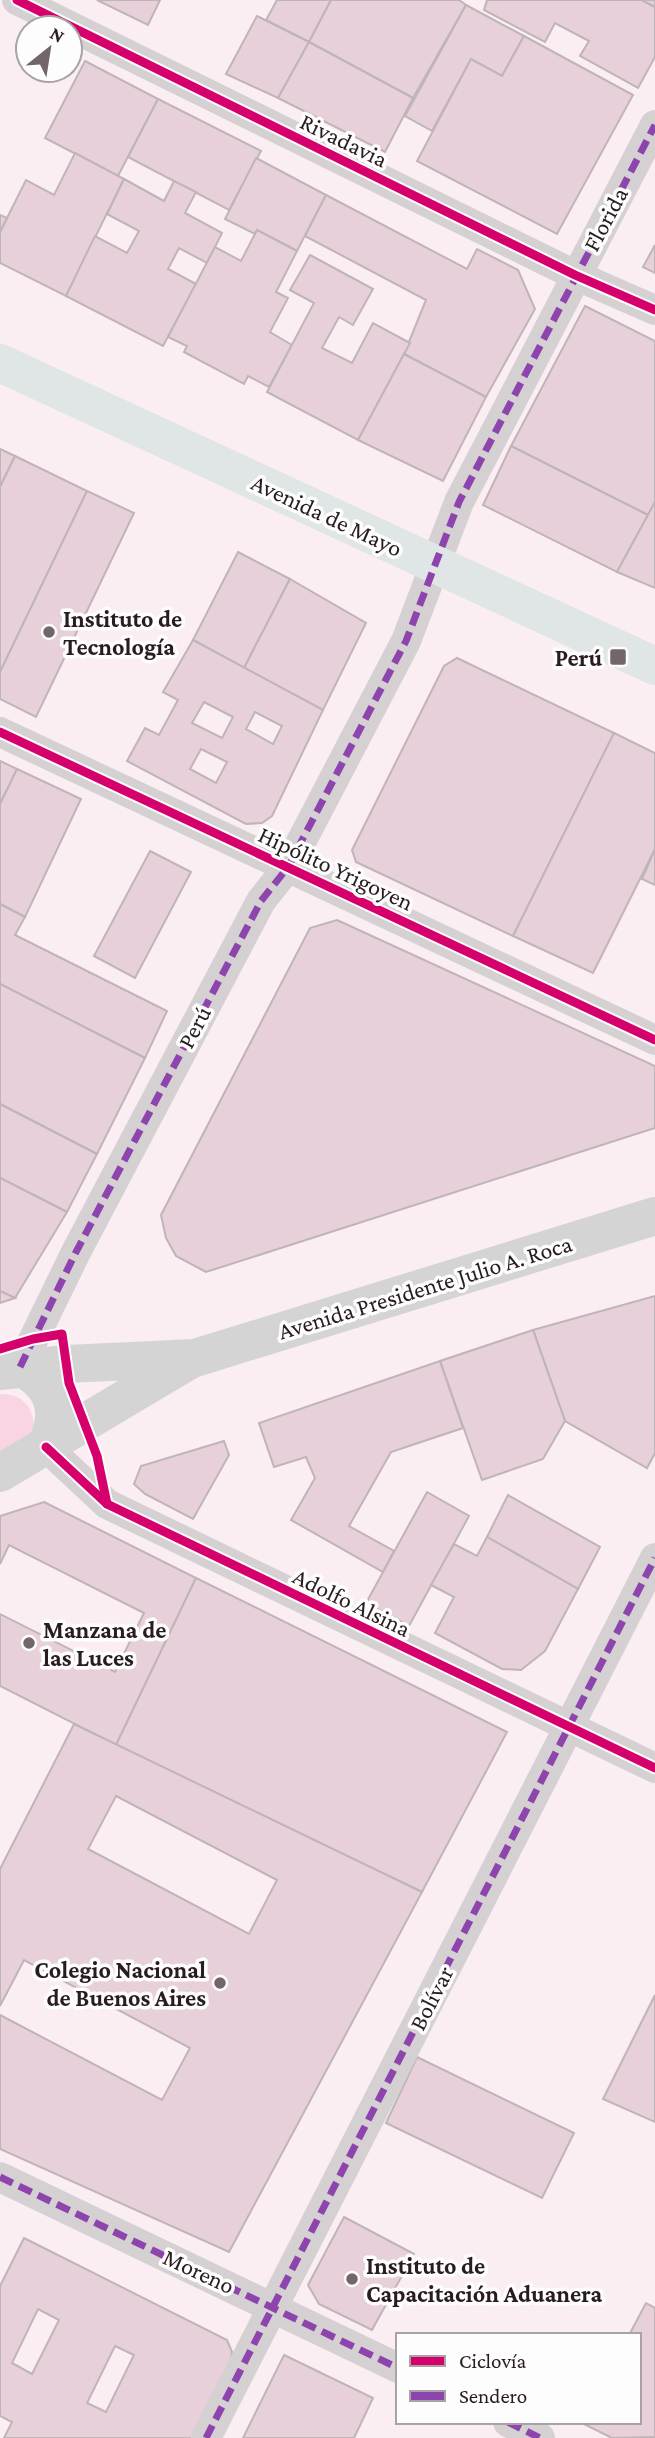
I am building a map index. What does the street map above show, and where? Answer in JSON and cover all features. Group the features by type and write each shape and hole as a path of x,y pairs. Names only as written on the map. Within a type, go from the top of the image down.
{"main road":[{"name":"Avenida de Mayo","path":"0,363 655,666"},
{"name":"Avenida Presidente Julio A. Roca","path":"10,1369 195,1357 655,1216"},
{"name":"Avenida Presidente Julio A. Roca","path":"0,1474 195,1357"},
{"path":"10,1369 42,1381 51,1395 56,1419 46,1447"}],"street":[{"name":"Rivadavia","path":"17,0 575,275 655,310"},
{"name":"Florida","path":"575,275 655,125"},
{"name":"Perú","path":"10,1369 82,1240 261,901 288,867 406,641 437,566 459,502 575,275"},
{"name":"Hipólito Yrigoyen","path":"0,732 655,1040"},
{"name":"Adolfo Alsina","path":"46,1447 107,1504 567,1728 655,1768"},
{"name":"Bolívar","path":"206,2438 655,1558"},
{"name":"Moreno","path":"0,2177 396,2367"},
{"path":"512,2424 540,2438"}],"shaded area":[{"path":"0,1394 17,1397 28,1406 35,1436 0,1466"}],"building":[{"path":"97,0 160,0 148,25"},
{"path":"277,0 331,0 309,42 266,20"},
{"path":"331,0 459,0 466,5 413,98 309,42"},
{"path":"487,0 642,0 655,7 655,57 638,88 580,56 589,41 555,23 545,42 484,10"},
{"path":"642,0 655,0 655,7"},
{"path":"466,5 524,36 502,76 471,59 432,131 405,116"},
{"path":"257,16 309,42 278,98 226,74"},
{"path":"524,36 633,95 557,234 417,161 471,59 502,76"},
{"path":"309,42 413,98 385,152 278,98"},
{"path":"85,61 158,99 118,176 45,138 73,84 84,84"},
{"path":"158,99 261,151 229,210 128,157"},
{"path":"75,153 124,179 66,296 0,263 0,232 26,180 54,195"},
{"path":"256,158 326,195 297,251 257,230 255,234 225,219"},
{"path":"124,179 164,201 174,181 196,192 185,213 222,233 207,263 179,248 168,269 196,284 163,346 66,296 95,236 127,253 139,231 107,214"},
{"path":"326,195 467,269 477,249 518,270 535,309 486,397 404,354 426,300 305,236"},
{"path":"0,215 7,218 0,232"},
{"path":"257,230 297,251 276,292 288,298 270,332 292,345 269,387 248,376 244,384 184,352 187,346 168,337 215,247 241,261"},
{"path":"655,245 655,273 643,267"},
{"path":"310,255 373,289 353,325 339,317 322,348 352,363 373,323 410,343 358,440 267,392 314,303 290,290"},
{"path":"585,306 655,341 655,502 648,515 511,446"},
{"path":"404,354 486,397 443,481 358,440"},
{"path":"511,446 648,515 617,572 483,505"},
{"path":"0,449 15,456 0,487"},
{"path":"15,456 87,491 0,672 0,487"},
{"path":"87,491 134,513 36,717 0,699 0,672"},
{"path":"655,502 655,588 617,572"},
{"path":"238,552 290,579 244,668 193,640"},
{"path":"290,579 366,623 323,710 244,668"},
{"path":"193,640 323,710 272,816 262,823 246,824 127,761 145,728 159,735 178,700 163,692","holes":["204,702 233,717 222,738 192,723","255,712 282,726 273,744 246,729","201,749 227,762 216,783 190,769"]},
{"path":"457,658 614,733 513,936 356,862 352,850 444,666"},
{"path":"614,733 655,753 655,849 593,973 513,936"},
{"path":"0,761 17,769 0,804"},
{"path":"17,769 81,799 25,917 0,904 0,804"},
{"path":"655,849 655,885 642,879"},
{"path":"150,851 191,872 135,978 94,956"},
{"path":"0,904 25,917 15,935 167,1011 145,1058 0,984"},
{"path":"337,920 655,1066 655,1128 206,1272 176,1256 166,1238 161,1215 310,928"},
{"path":"0,984 145,1058 97,1154 0,1104"},
{"path":"0,1104 97,1154 67,1212 0,1178"},
{"path":"0,1178 67,1212 15,1298 0,1291"},
{"path":"0,1291 15,1298 0,1303"},
{"path":"655,1296 655,1453 647,1468 565,1421 533,1330"},
{"path":"533,1330 565,1421 543,1459 482,1480 440,1361"},
{"path":"440,1361 463,1428 391,1452 349,1526 394,1551 383,1572 291,1520 315,1478 306,1457 274,1467 259,1423"},
{"path":"224,1441 229,1455 193,1519 145,1494 134,1484 141,1466"},
{"path":"427,1492 469,1516 409,1626 366,1603"},
{"path":"508,1495 600,1547 578,1589 487,1537"},
{"name":"Manzana de las Luces","path":"44,1502 196,1578 116,1745 0,1686 0,1614 115,1672 144,1613 9,1545 0,1564 0,1516"},
{"path":"487,1537 578,1589 545,1651 521,1670 502,1669 435,1633 454,1597 431,1585 454,1544 477,1556"},
{"path":"196,1578 507,1732 422,1892 116,1745"},
{"name":"Colegio Nacional de Buenos Aires","path":"74,1724 422,1892 229,2252 0,2149 0,2015 162,2100 190,2048 24,1960 0,2006 0,1869","holes":["116,1796 277,1880 249,1934 88,1849"]},
{"path":"655,1995 655,2122 603,2099"},
{"path":"417,2057 574,2133 542,2198 386,2123"},
{"path":"344,2217 414,2254 372,2330 319,2304 308,2285"},
{"path":"24,2238 227,2340 232,2352 230,2366 193,2438 4,2438 12,2422 0,2416 0,2286","holes":["38,2309 59,2320 32,2374 12,2363","115,2346 134,2355 106,2412 87,2403"]},
{"path":"646,2303 655,2308 655,2437 612,2438 584,2424 641,2424 641,2333 630,2333"},
{"path":"284,2355 373,2398 354,2438 243,2438"}],"marked path":[{"path":"20,1367 76,1252 261,901 288,867 406,641 459,502 655,125"},
{"path":"206,2438 655,1558"},
{"path":"0,2177 396,2367"},
{"path":"512,2424 540,2438"}],"cycle path":[{"path":"17,0 575,275 655,310"},
{"path":"0,732 655,1040"},
{"path":"0,1349 62,1334 69,1383 97,1456 107,1504"},
{"path":"46,1447 107,1504 655,1768"}],"place":[{"name":"Instituto de Tecnología","path":"49,632"},
{"name":"Perú","path":"618,657"},
{"name":"Manzana de las Luces","path":"29,1643"},
{"name":"Colegio Nacional de Buenos Aires","path":"220,1983"},
{"name":"Instituto de Capacitación Aduanera","path":"352,2279"}]}
